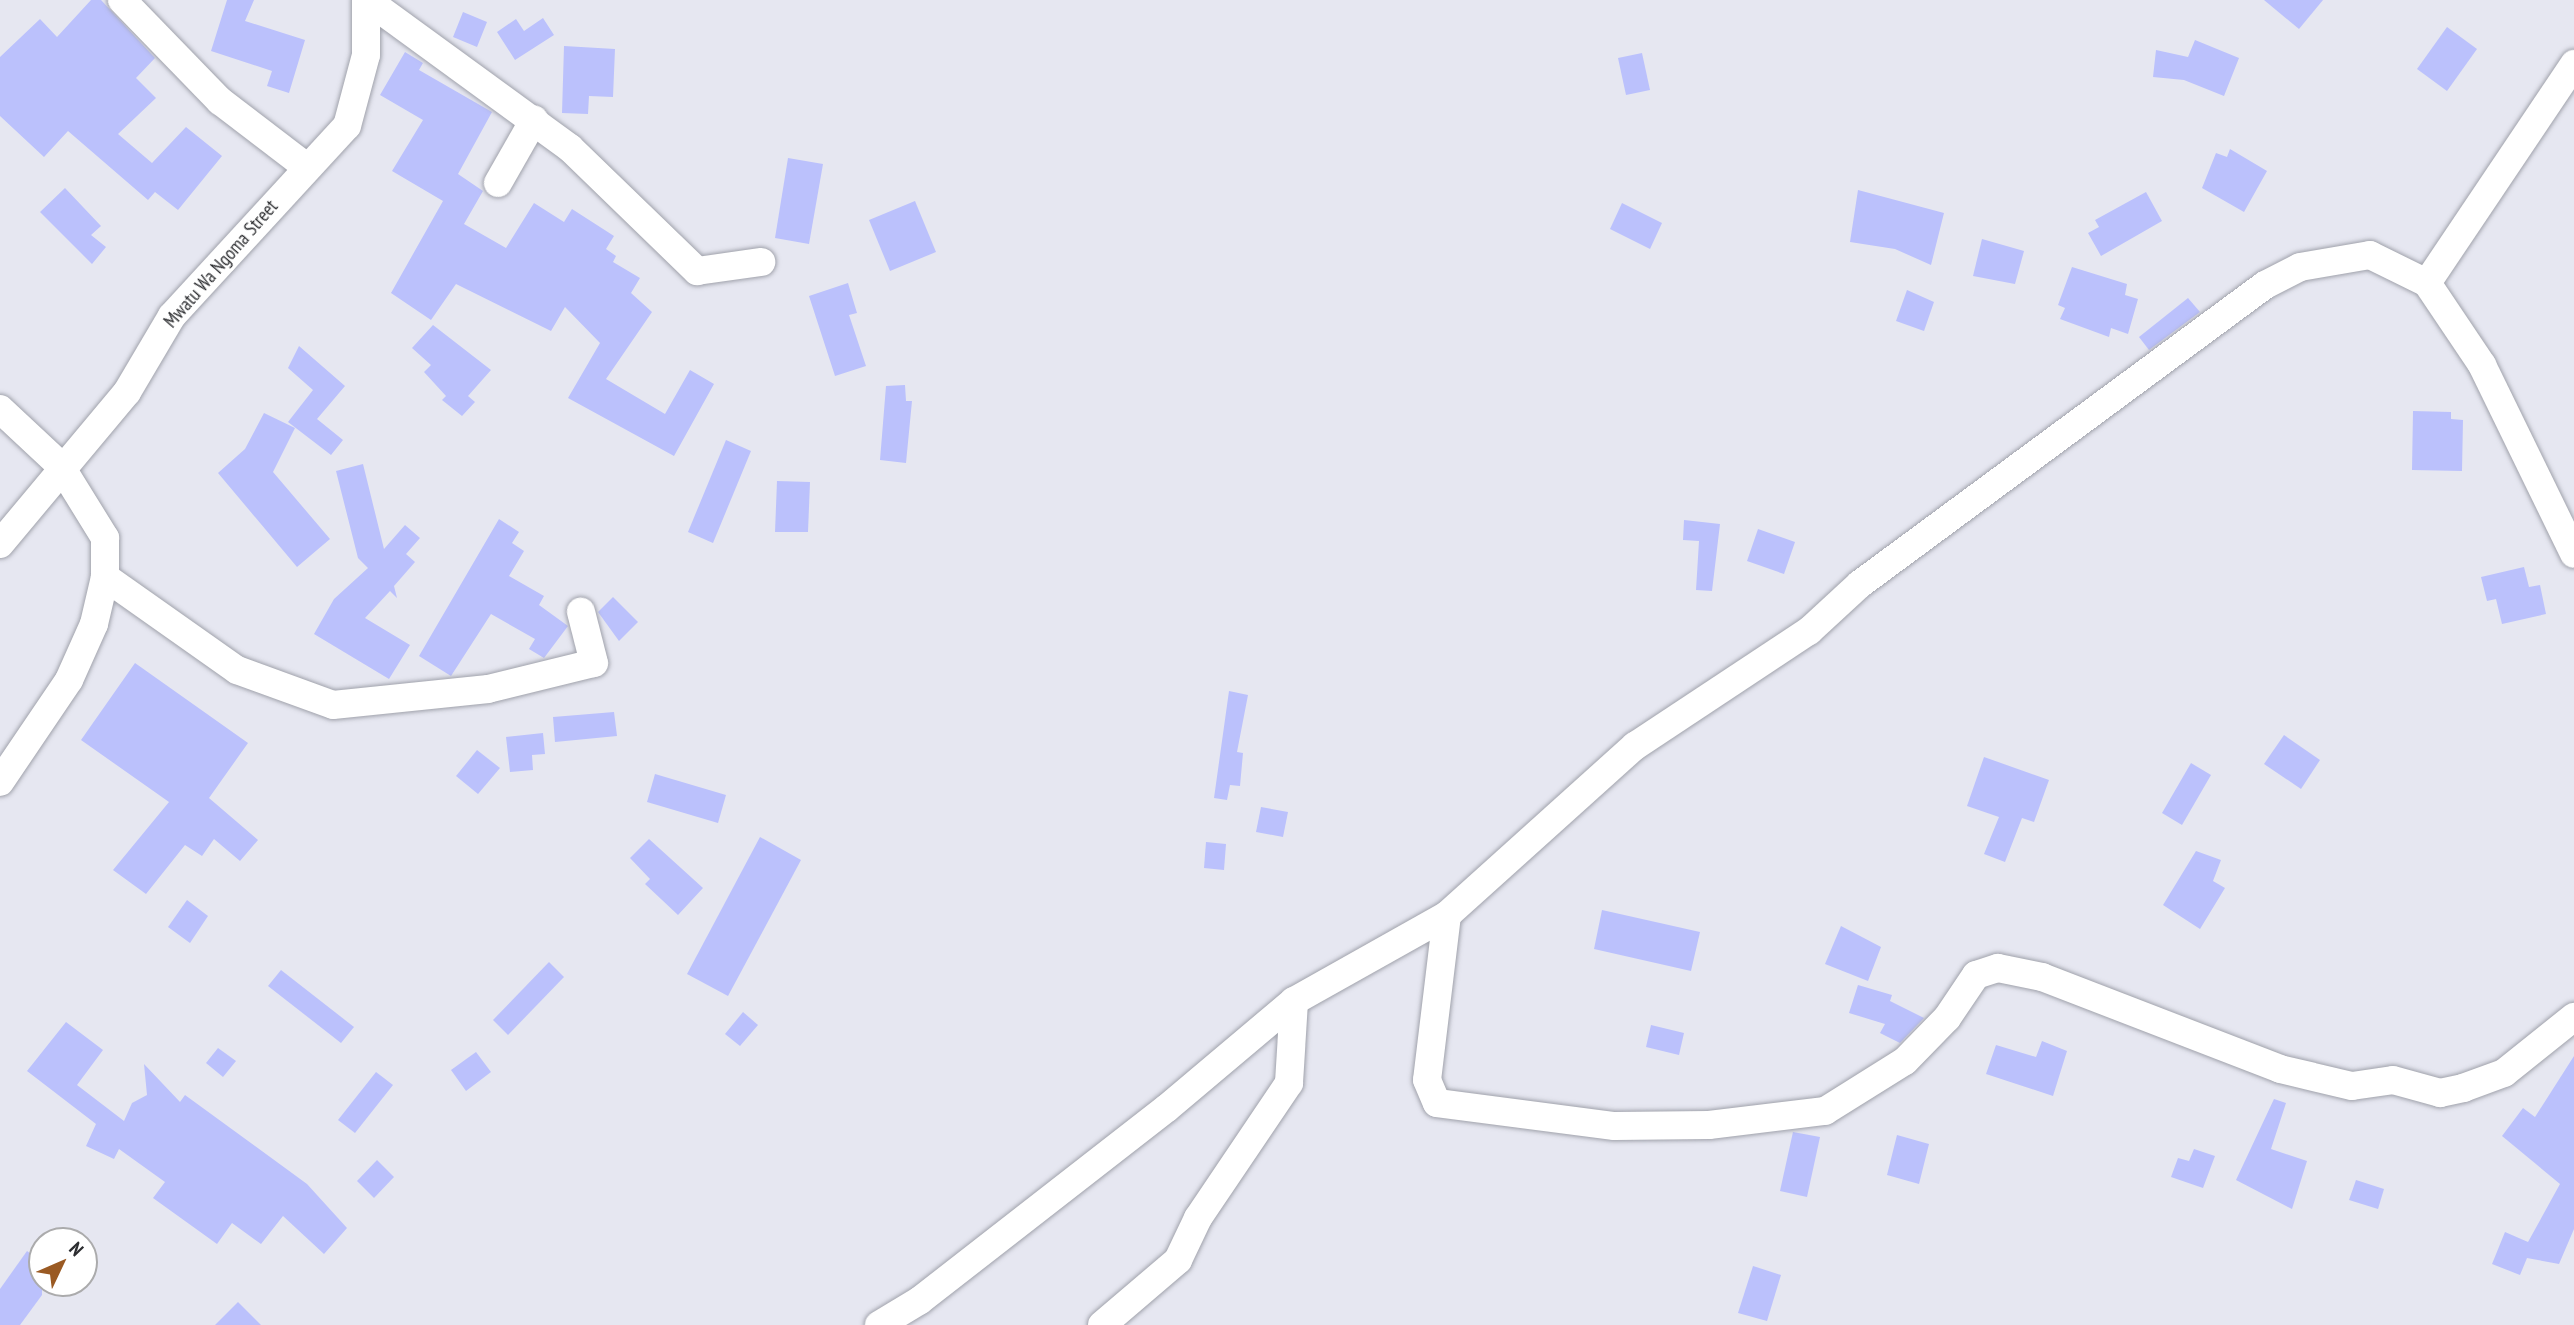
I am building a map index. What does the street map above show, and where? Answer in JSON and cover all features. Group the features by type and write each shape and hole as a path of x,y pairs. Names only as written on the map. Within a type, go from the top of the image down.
{"street":[{"path":"122,0 220,101 305,166"},
{"path":"367,0 534,120 697,271 761,262"},
{"name":"Mwatu Wa Ngoma Street","path":"0,544 60,465 127,392 172,316 305,166 347,126 366,55 367,0"},
{"path":"2427,283 2574,64"},
{"path":"498,183 534,120"},
{"path":"879,1325 919,1301 1167,1108 1294,1001 1447,915 1634,746 1809,631 1860,584 2265,285 2346,256 2380,259 2427,283 2482,365 2574,554"},
{"path":"0,408 60,465 105,538 105,578 94,624 69,680 0,782"},
{"path":"105,578 237,670 333,705 488,689 594,663 581,612"},
{"path":"1447,915 1427,1080 1437,1103 1589,1124 1662,1128 1825,1111 1905,1061 1947,1018 1976,975 1998,968 2054,982 2280,1069 2352,1086 2393,1080 2440,1093 2463,1088 2504,1073 2574,1017"},
{"path":"1102,1325 1178,1260 1198,1217 1289,1083 1294,1001"}],"building":[{"path":"91,0 101,0 155,58 136,78 156,98 118,134 152,163 186,127 222,156 178,210 155,192 148,200 68,131 44,157 0,116 0,57 40,19 57,37"},
{"path":"227,0 254,0 245,21 305,40 289,93 267,86 272,71 211,51"},
{"path":"2264,0 2323,0 2299,29"},
{"path":"463,12 487,22 477,47 453,37"},
{"path":"543,18 554,35 515,60 497,32 516,19 524,31"},
{"path":"2447,27 2477,49 2447,91 2417,69"},
{"path":"2195,40 2239,58 2224,96 2184,80 2153,77 2156,50 2188,57"},
{"path":"564,46 615,49 613,97 589,96 588,114 562,113"},
{"path":"405,52 423,63 419,70 492,112 458,174 483,191 464,224 506,248 534,203 564,222 572,209 614,236 606,249 616,256 613,262 640,278 631,293 652,312 606,379 665,414 690,370 714,384 674,456 568,398 600,343 565,307 551,331 456,284 431,320 391,293 443,201 392,171 423,120 380,95"},
{"path":"1642,53 1650,90 1626,95 1618,58"},
{"path":"2230,149 2267,171 2244,212 2202,188 2216,153 2227,157"},
{"path":"788,158 823,164 809,244 775,238"},
{"path":"65,188 101,226 91,235 106,247 92,264 40,212"},
{"path":"1858,190 1944,213 1931,265 1895,249 1850,242"},
{"path":"2146,192 2162,221 2101,256 2088,233 2099,227 2095,220"},
{"path":"915,201 936,252 890,271 869,220"},
{"path":"1622,203 1662,223 1650,249 1610,229"},
{"path":"1982,239 2024,251 2015,284 1973,276"},
{"path":"2072,267 2127,284 2125,295 2138,299 2128,334 2111,328 2109,337 2060,319 2065,308 2058,305"},
{"path":"848,283 857,313 849,315 866,366 835,376 809,296"},
{"path":"1907,290 1934,302 1924,331 1896,321"},
{"path":"2188,298 2200,312 2149,350 2139,337"},
{"path":"433,325 491,370 468,396 475,402 462,416 442,400 446,396 424,372 431,365 412,348"},
{"path":"299,346 345,386 317,419 343,440 331,455 288,422 313,390 288,368"},
{"path":"905,385 906,401 912,401 906,463 880,460 886,386"},
{"path":"2413,411 2451,412 2451,419 2463,420 2462,471 2412,470"},
{"path":"264,413 295,428 273,472 330,539 297,567 218,473 245,449"},
{"path":"726,440 751,451 713,543 688,532"},
{"path":"363,464 384,549 405,525 420,538 406,554 415,562 394,586 397,598 390,591 365,618 410,645 389,679 314,634 334,599 368,568 358,558 336,471"},
{"path":"777,481 810,482 808,532 775,532"},
{"path":"499,519 519,532 512,543 524,551 509,576 544,596 539,605 568,626 544,658 529,649 535,639 491,614 451,676 419,656"},
{"path":"1684,520 1720,524 1712,591 1696,590 1699,541 1683,540"},
{"path":"1758,529 1795,542 1784,574 1747,561"},
{"path":"2524,567 2529,587 2540,585 2546,614 2502,624 2496,599 2487,601 2481,577"},
{"path":"613,597 638,622 619,641 598,612"},
{"path":"135,663 248,743 209,798 258,840 240,861 214,839 202,856 185,845 146,894 113,870 169,802 81,740"},
{"path":"1229,691 1248,695 1237,752 1243,753 1240,786 1230,785 1227,800 1214,798"},
{"path":"614,712 617,736 555,742 553,717"},
{"path":"543,733 545,754 532,755 533,770 510,772 506,737"},
{"path":"2284,735 2320,760 2301,789 2264,764"},
{"path":"477,750 500,768 478,794 456,776"},
{"path":"1984,757 2049,780 2034,822 2022,818 2005,862 1984,854 1999,817 1967,806"},
{"path":"2191,763 2211,775 2182,825 2162,813"},
{"path":"655,774 726,795 718,823 647,802"},
{"path":"1261,807 1288,812 1283,837 1256,832"},
{"path":"760,837 801,860 728,996 687,974"},
{"path":"649,839 703,888 678,915 645,884 650,879 630,858"},
{"path":"1206,842 1226,844 1224,870 1204,868"},
{"path":"2196,851 2221,860 2213,881 2225,888 2200,929 2163,905"},
{"path":"187,900 208,916 190,943 168,927"},
{"path":"1602,910 1700,932 1691,971 1594,949"},
{"path":"1841,926 1881,947 1868,981 1825,964"},
{"path":"549,962 564,977 508,1035 493,1020"},
{"path":"281,970 354,1027 341,1043 268,986"},
{"path":"1858,985 1892,995 1890,1001 1924,1018 1900,1043 1880,1033 1885,1024 1849,1013"},
{"path":"743,1012 758,1025 740,1046 725,1034"},
{"path":"66,1022 103,1050 77,1085 124,1121 132,1103 147,1095 144,1064 180,1102 185,1095 307,1184 347,1228 324,1254 283,1216 261,1244 232,1223 217,1244 153,1198 165,1182 119,1149 114,1159 86,1146 96,1124 27,1071"},
{"path":"1651,1025 1684,1033 1679,1055 1646,1047"},
{"path":"2042,1041 2067,1051 2053,1096 1986,1074 1996,1045 2036,1057"},
{"path":"218,1048 236,1061 223,1077 206,1063"},
{"path":"476,1052 491,1072 466,1091 451,1070"},
{"path":"2574,1056 2574,1229 2559,1264 2527,1258 2520,1275 2492,1264 2505,1232 2528,1242 2560,1184 2502,1136 2523,1108 2535,1117"},
{"path":"376,1072 393,1085 355,1133 338,1120"},
{"path":"2274,1099 2286,1103 2271,1149 2307,1161 2292,1209 2236,1180"},
{"path":"1793,1132 1820,1137 1807,1197 1780,1191"},
{"path":"1897,1135 1929,1144 1919,1184 1887,1175"},
{"path":"2194,1149 2215,1156 2203,1188 2171,1177 2178,1158 2189,1161"},
{"path":"377,1160 394,1177 374,1198 357,1181"},
{"path":"2356,1180 2384,1189 2378,1209 2349,1200"},
{"path":"27,1251 28,1297 41,1297 20,1325 0,1325 0,1289"},
{"path":"1753,1266 1781,1275 1767,1321 1738,1313"},
{"path":"238,1302 261,1325 215,1325"}]}
